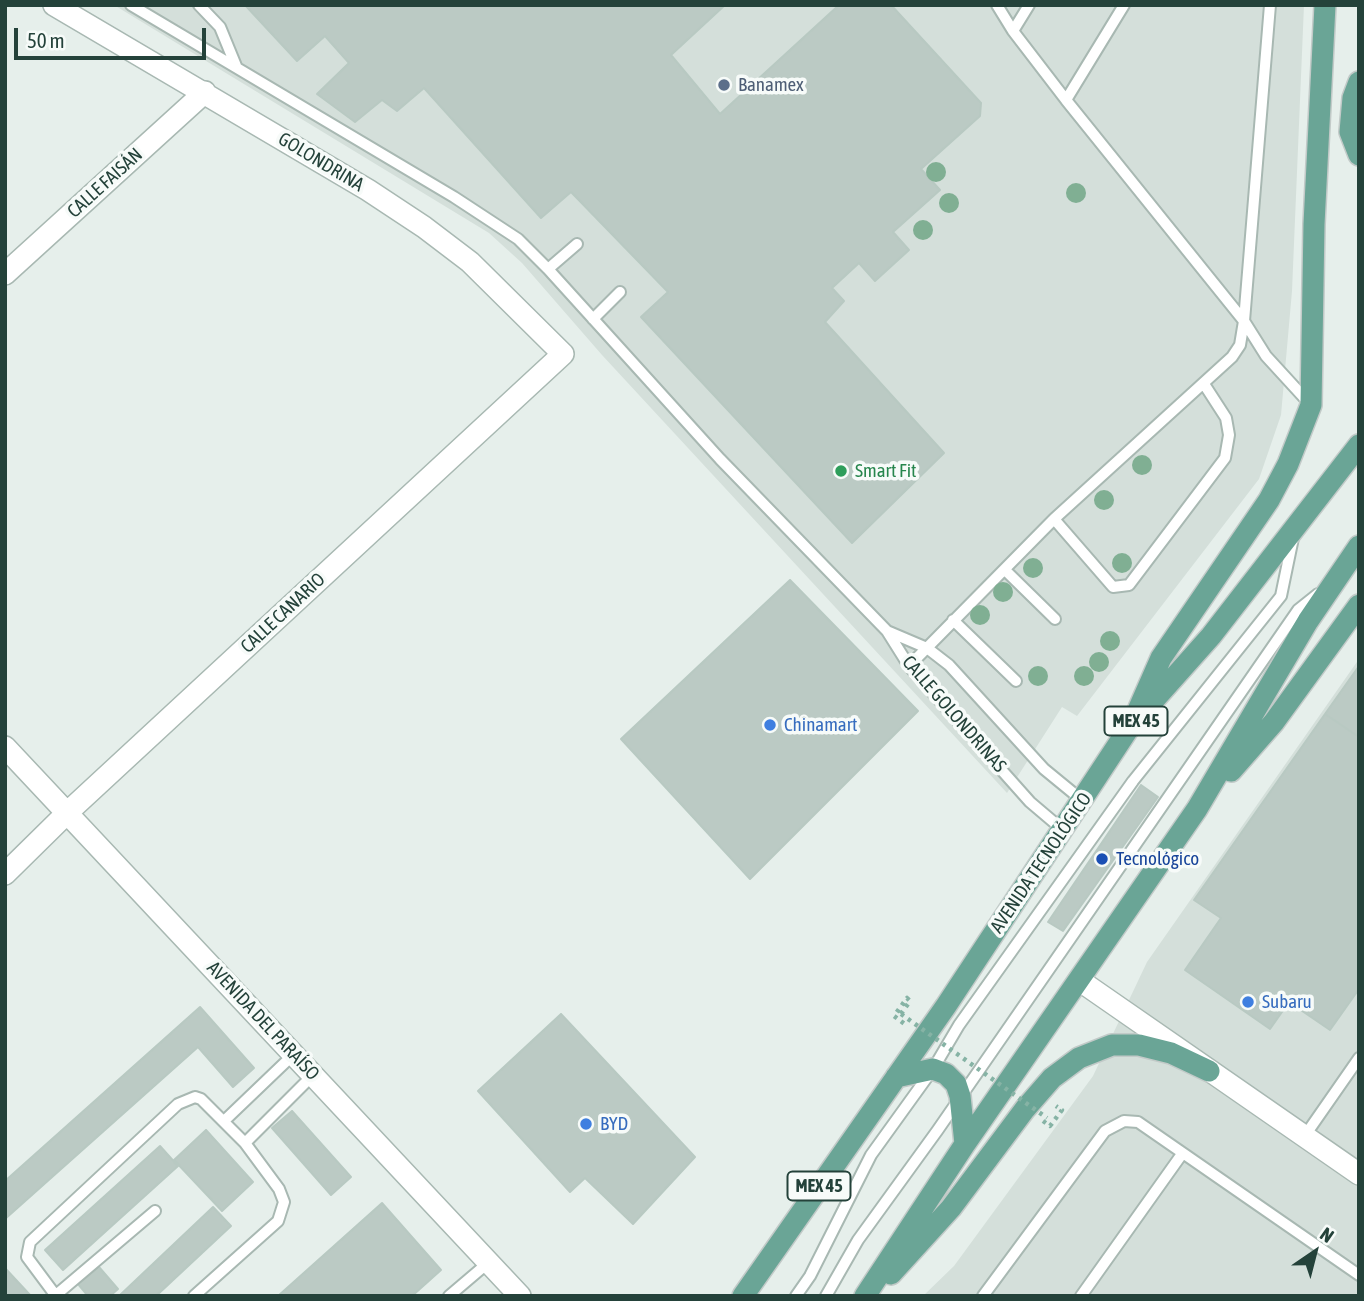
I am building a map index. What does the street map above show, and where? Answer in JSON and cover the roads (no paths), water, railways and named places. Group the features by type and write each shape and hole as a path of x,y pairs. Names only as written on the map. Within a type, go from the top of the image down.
{"main road":[{"path":"1129,729 1161,659 1269,500 1288,464 1311,405 1314,224 1325,5"},
{"path":"1359,82 1353,98 1350,132 1359,155"},
{"name":"AVENIDA TECNOLÓGICO","path":"743,1296 896,1077 1129,729 1211,636 1359,446"},
{"path":"868,1296 965,1144 1197,809 1308,621 1359,546"},
{"path":"1197,809 1274,722 1359,605"},
{"path":"868,1296 951,1209 1025,1109 1052,1078 1079,1058 1112,1045 1139,1045 1171,1054 1209,1071"},
{"path":"896,1077 933,1069 946,1074 956,1084 960,1096 965,1144"}],"street":[{"name":"GOLONDRINA","path":"54,5 205,92 424,227 470,262 563,354"},
{"name":"CALLE FAISÁN","path":"5,274 205,92"},
{"name":"CALLE CANARIO","path":"5,874 68,812 563,354"},
{"name":"AVENIDA DEL PARAÍSO","path":"5,747 520,1296"},
{"path":"1079,980 1359,1174"}],"lane":[{"path":"131,5 454,197 517,239 548,269 720,459 887,631"},
{"path":"199,5 220,27 236,66"},
{"path":"997,5 1013,31 1066,100 1244,321 1266,356 1311,405"},
{"path":"1013,31 1029,5"},
{"path":"1066,100 1124,5"},
{"path":"909,666 1054,519 1232,358 1240,345 1270,5"},
{"path":"548,269 577,244"},
{"path":"593,319 620,292"},
{"path":"1054,519 1113,587 1121,589 1129,585 1225,458 1229,435 1226,418 1204,384"},
{"path":"796,1296 810,1276 872,1154 933,1069 959,1025 1133,781 1281,596 1294,532"},
{"path":"1005,570 1055,619"},
{"path":"826,1296 858,1240 1297,610 1335,582"},
{"path":"953,620 1016,681"},
{"name":"CALLE GOLONDRINAS","path":"887,631 927,648 948,665 1044,769 1083,801"},
{"name":"CALLE GOLONDRINAS","path":"887,631 909,666 1030,802 1063,830"},
{"path":"224,1121 294,1055"},
{"path":"1304,1137 1359,1058"},
{"path":"245,1143 313,1075"},
{"path":"155,1211 56,1295 27,1257 30,1242 178,1104 191,1097 201,1099 245,1143 279,1189 284,1202 278,1221 194,1296"},
{"path":"983,1296 1105,1131 1124,1121 1138,1122 1359,1275"},
{"path":"1081,1296 1182,1154"},
{"path":"449,1296 489,1262"}],"place":[{"name":"Banamex","path":"724,85"},
{"name":"Smart Fit","path":"841,471"},
{"name":"Chinamart","path":"770,725"},
{"name":"Tecnológico","path":"1102,859"},
{"name":"Subaru","path":"1248,1002"},
{"name":"BYD","path":"586,1124"}]}
